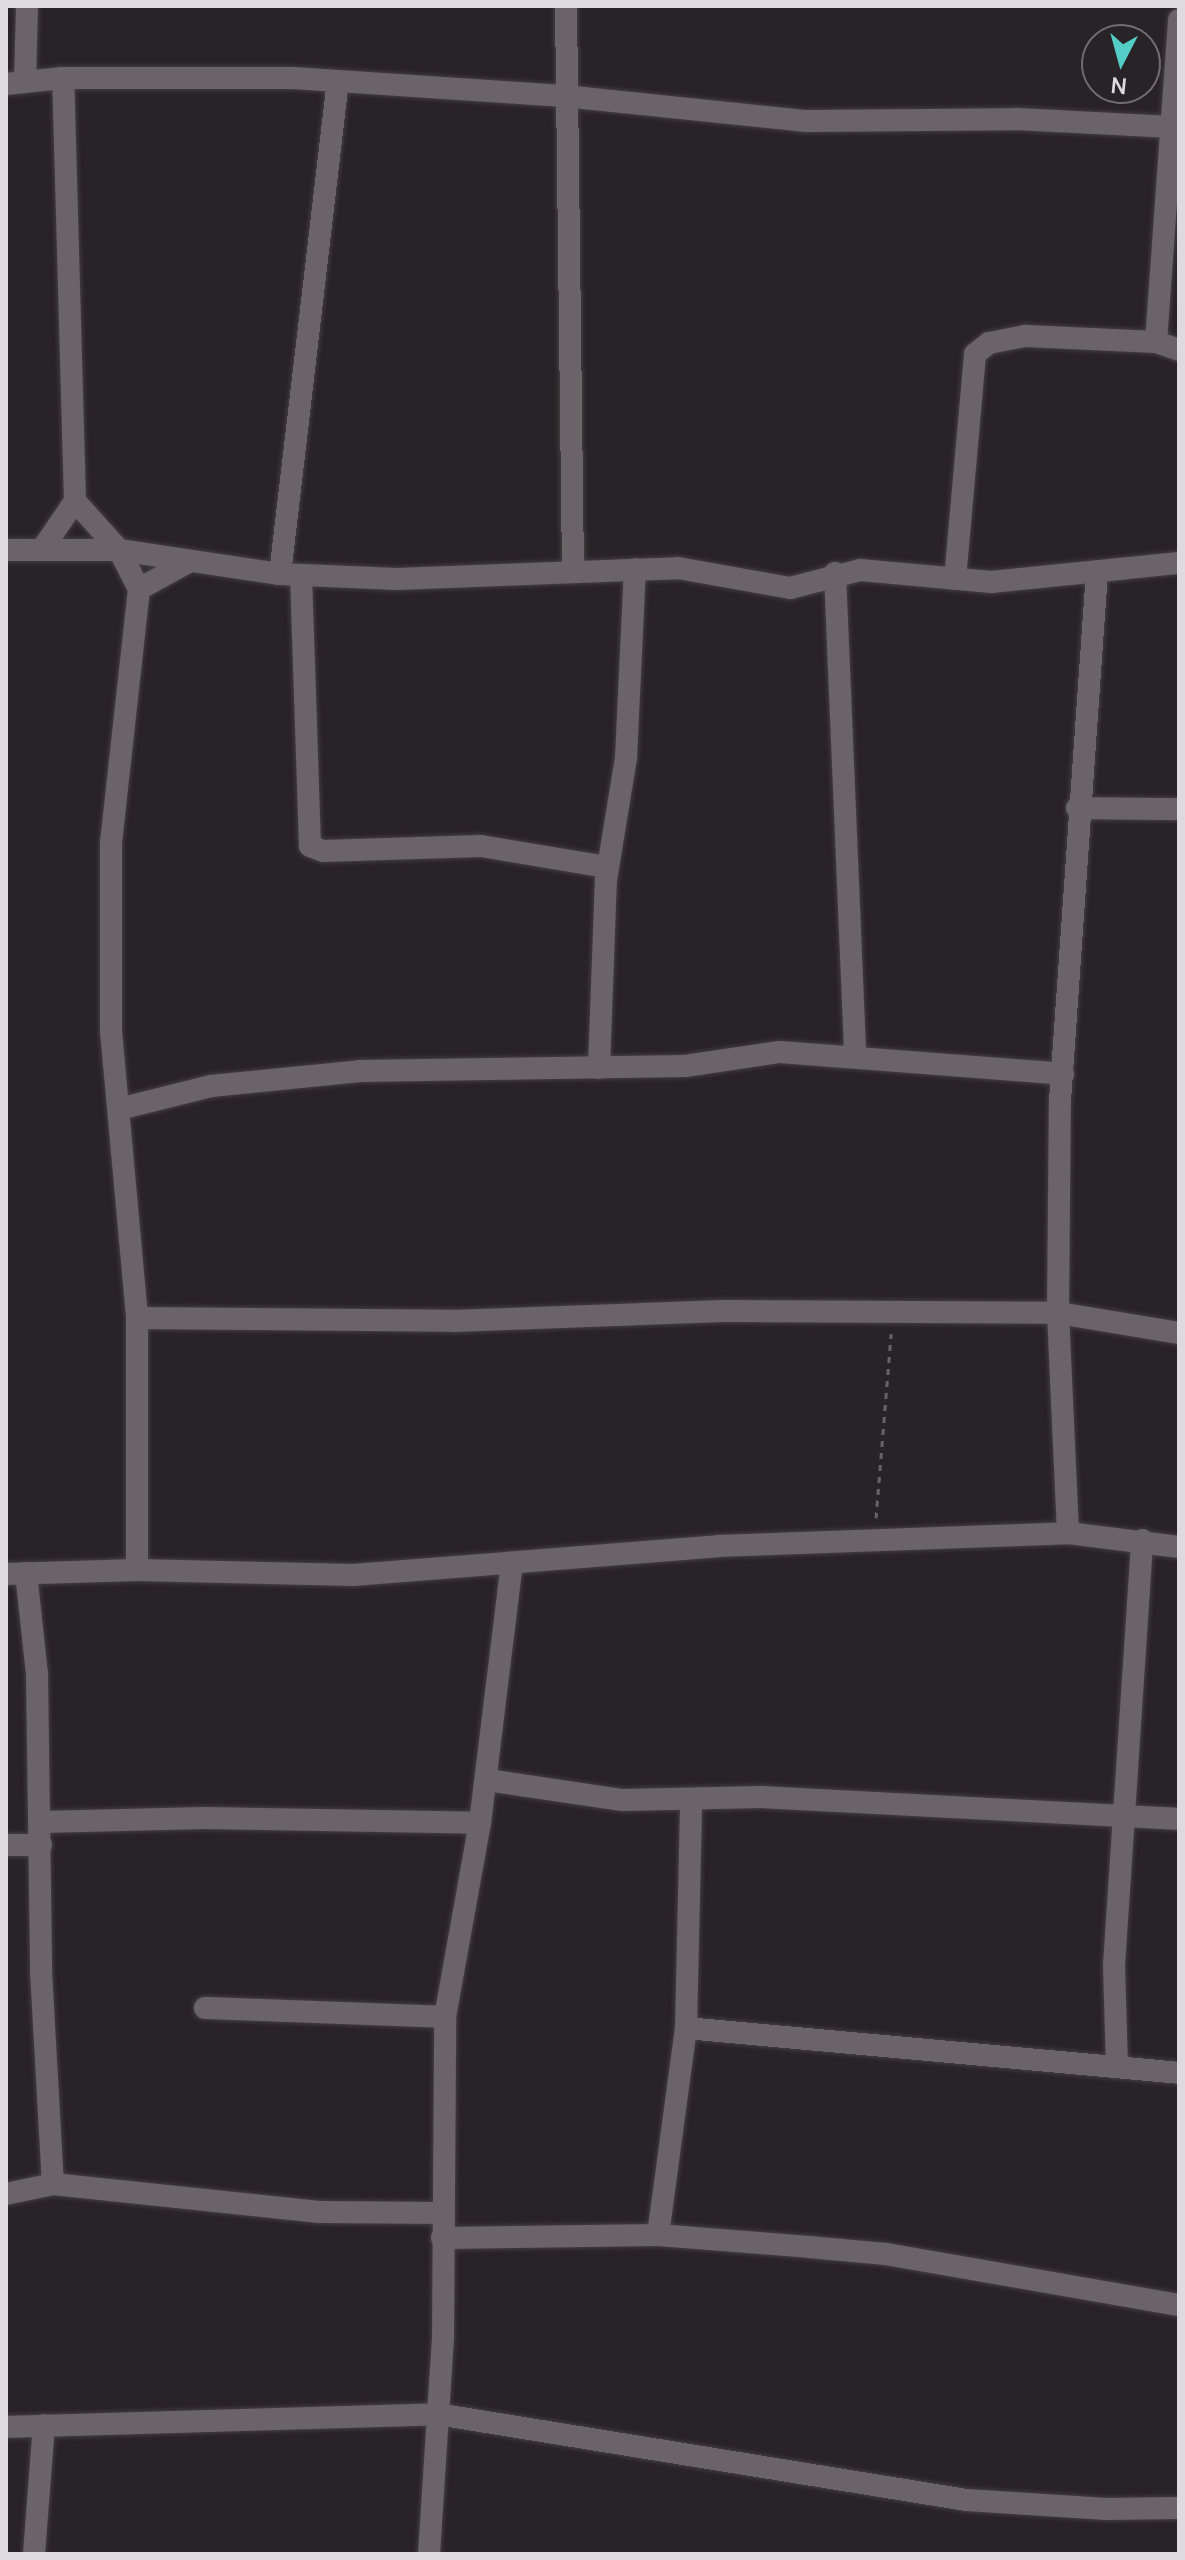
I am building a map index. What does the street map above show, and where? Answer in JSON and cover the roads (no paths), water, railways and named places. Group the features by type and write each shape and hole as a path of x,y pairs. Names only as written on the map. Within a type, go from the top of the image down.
{"street":[{"path":"27,6 15,83 63,78 338,81 564,96 807,121 1016,119 1172,127"},
{"path":"566,6 564,96 575,435 573,571"},
{"path":"1156,342 1179,20"},
{"path":"43,548 75,501 63,78"},
{"path":"338,81 290,575 310,846 323,851 481,846 607,867"},
{"path":"955,579 975,354 997,340 1026,336 1156,342 1179,350"},
{"path":"75,501 119,550 139,589 111,842 111,1031 137,1318 137,1570"},
{"path":"6,550 119,550 290,575 397,579 635,569 708,570 772,588 790,588 835,573 1029,581 1179,563"},
{"path":"139,589 190,561"},
{"path":"599,1068 607,867 626,758 635,569"},
{"path":"1068,1533 1058,1313 1063,1074 1077,808 1097,572"},
{"path":"835,573 855,1055"},
{"path":"1077,808 1179,809"},
{"path":"119,1109 211,1086 360,1071 685,1066 780,1052 855,1055 1063,1074"},
{"path":"137,1318 453,1321 892,1311 1058,1313 1179,1333"},
{"path":"53,2184 41,1971 42,1822 37,1674 16,1573 137,1570 353,1575 617,1553 875,1538 1068,1533 1179,1547"},
{"path":"1117,2067 1114,1965 1142,1540"},
{"path":"429,2554 437,2414 445,2017 487,1780 512,1564"},
{"path":"487,1780 623,1800 762,1797 1179,1819"},
{"path":"658,2235 686,2028 691,1800"},
{"path":"42,1822 480,1823"},
{"path":"6,1845 41,1845"},
{"path":"205,2008 445,2017"},
{"path":"686,2028 1179,2073"},
{"path":"6,2194 53,2184 320,2212 442,2213"},
{"path":"442,2238 658,2235 886,2254 1179,2305"},
{"path":"6,2427 437,2414 966,2500 1107,2509 1179,2508"},
{"path":"34,2554 44,2425"}]}
